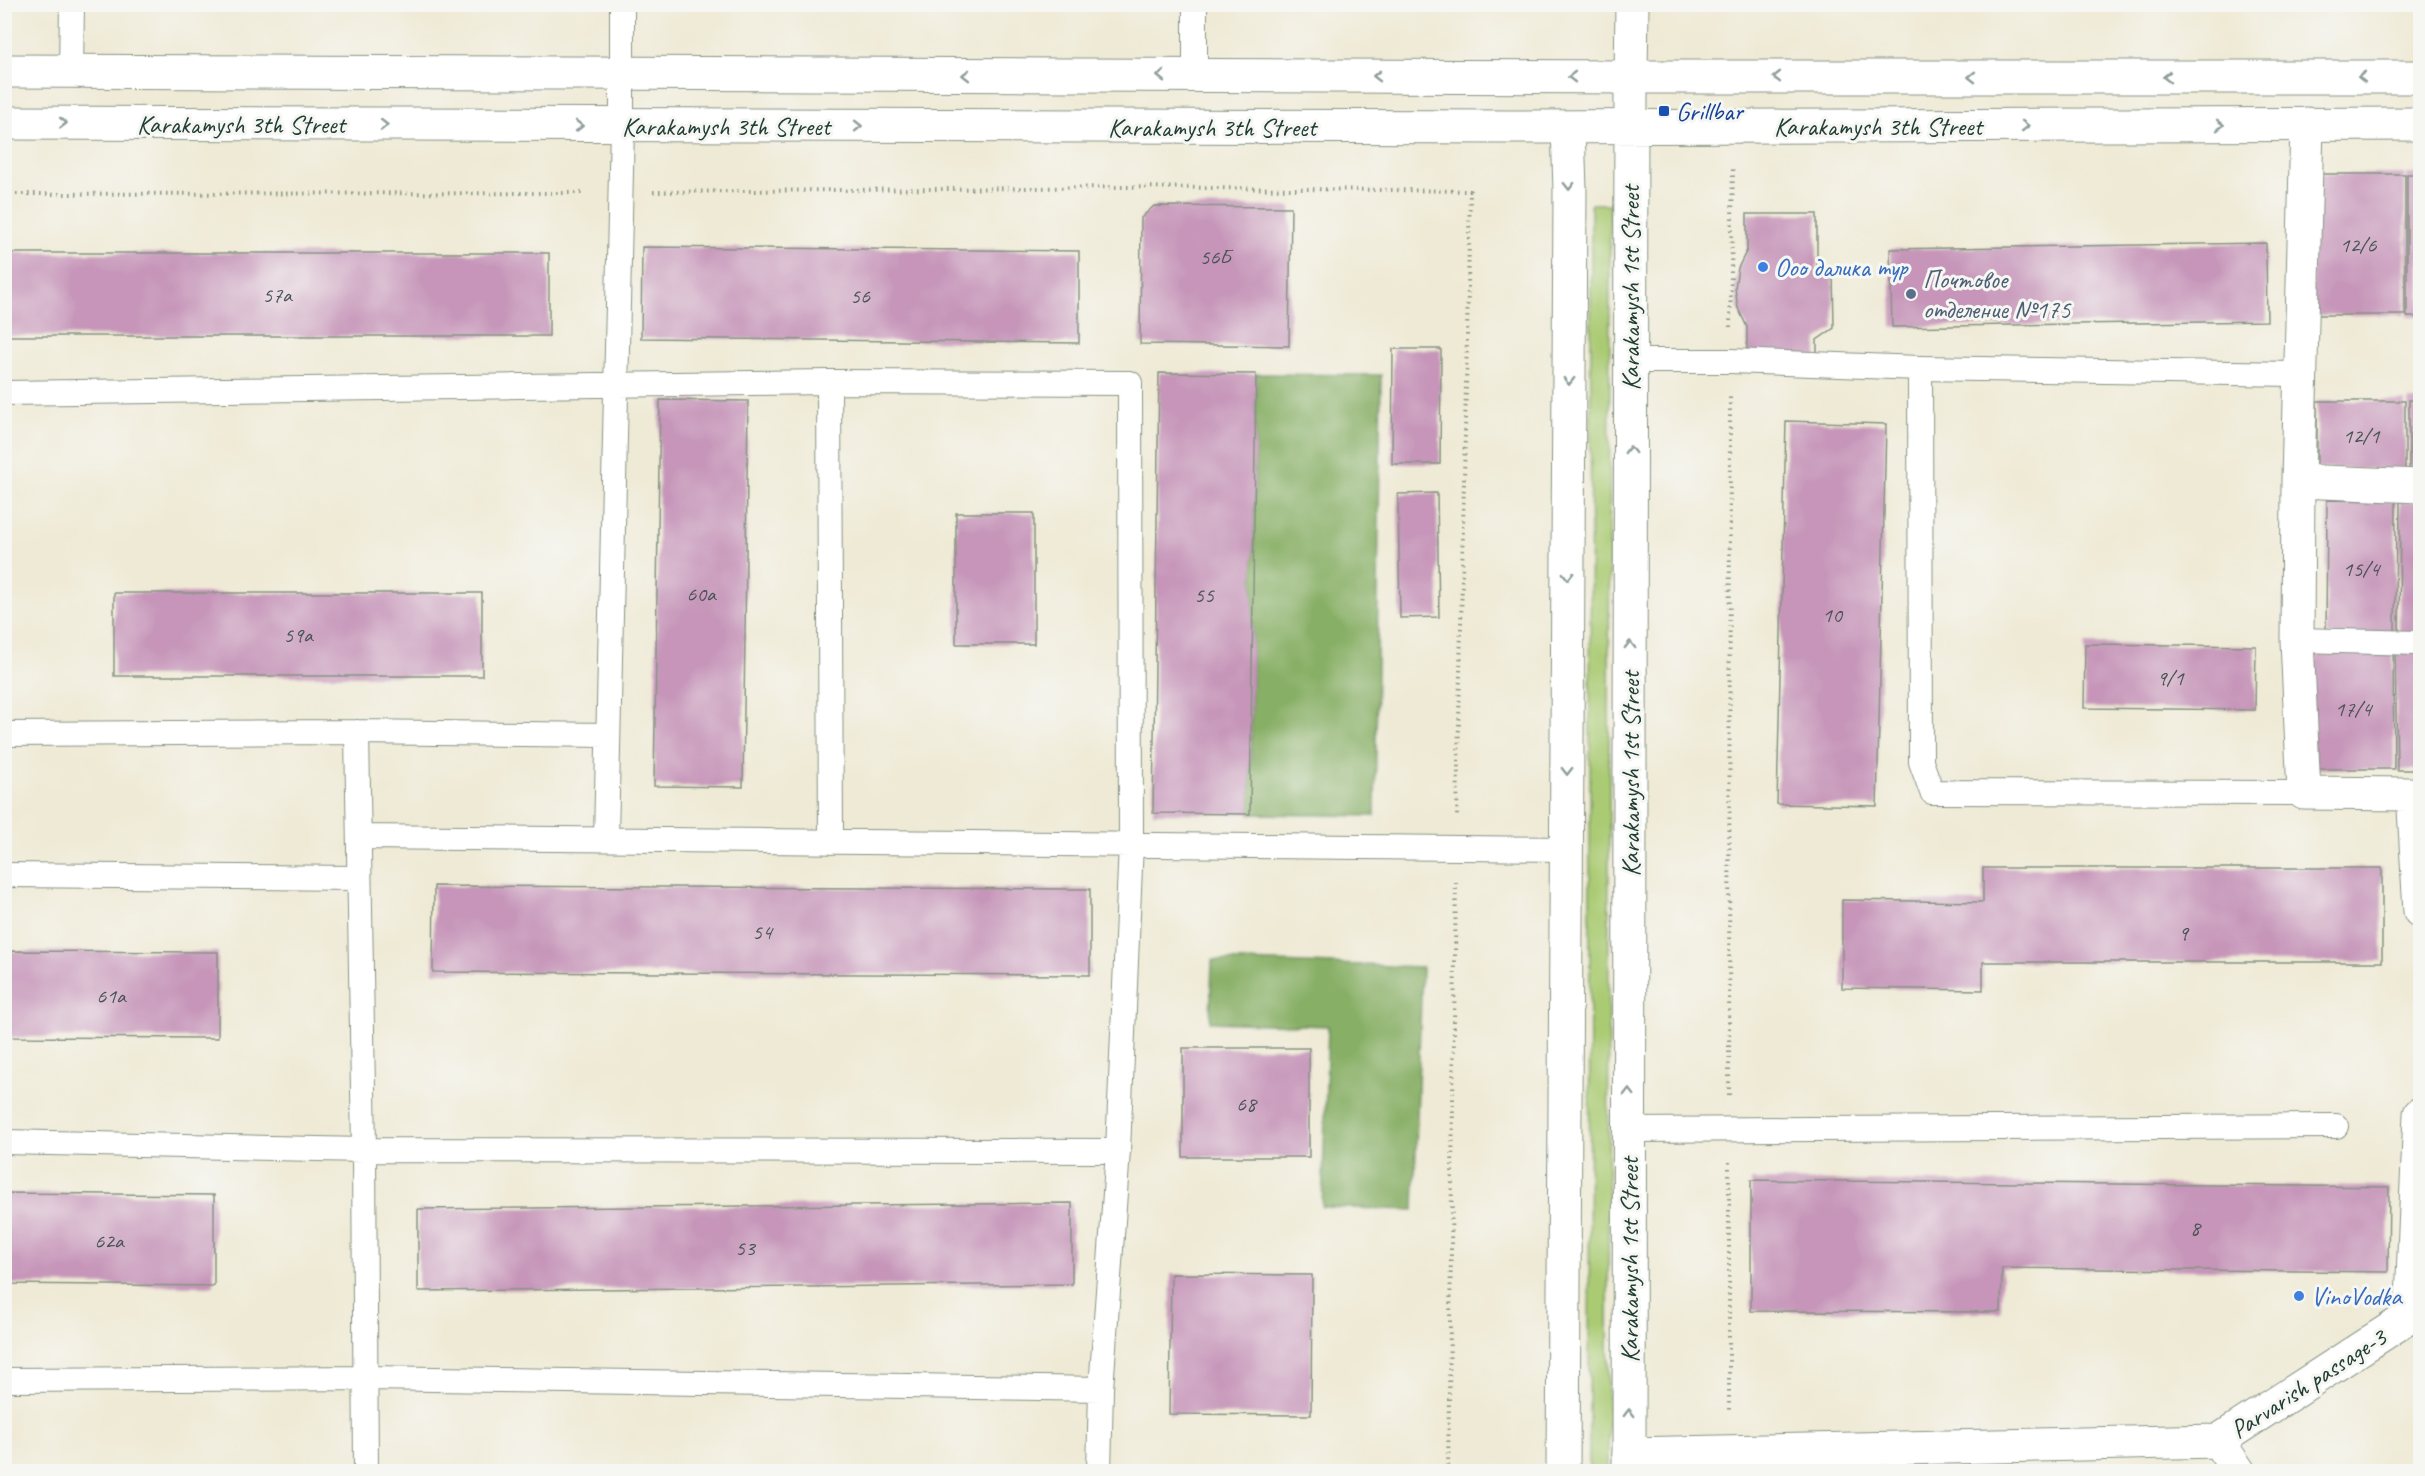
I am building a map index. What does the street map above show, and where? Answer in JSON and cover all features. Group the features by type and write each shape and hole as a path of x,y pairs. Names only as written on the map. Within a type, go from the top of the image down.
{"main road":[{"name":"Karakamysh 1st Street","path":"1629,1463 1630,77 1632,4"},
{"name":"Karakamysh 3th Street","path":"4,71 1195,76 2421,77"},
{"path":"1563,1472 1568,127 1630,77"},
{"name":"Karakamysh 3th Street","path":"4,123 1568,127 2421,124"},
{"path":"2307,124 2298,481 2297,640 2304,793 2415,794 2421,911"},
{"path":"2298,481 2421,486"},
{"name":"Parvarish passage-3","path":"2239,1472 2218,1441 2406,1318 2412,1300 2421,1114"},
{"path":"1629,1463 1729,1452 2218,1441"}],"lane":[{"path":"71,72 72,4"},
{"path":"606,838 623,74 622,4"},
{"path":"1195,4 1195,76"},
{"path":"1630,362 2302,374"},
{"path":"1920,368 1921,762 1932,792 2304,793"},
{"path":"829,382 831,842"},
{"path":"4,393 829,382 1130,383 1131,843 1118,1151 1101,1389 1099,1472"},
{"path":"2297,640 2421,642"},
{"path":"4,734 357,732 608,735"},
{"path":"357,732 367,1378 366,1472"},
{"path":"359,837 1566,849"},
{"path":"4,875 359,878"},
{"path":"1629,1130 2336,1126"},
{"path":"4,1142 364,1150 1118,1151"},
{"path":"4,1380 367,1378 1101,1389"}],"path":[{"path":"1729,1452 1730,362 1733,166"},
{"path":"4,194 620,193 1126,187 1470,191"}],"green space":[{"path":"1591,204 1610,204 1608,1472 1589,1471"},
{"path":"1256,374 1381,375 1375,816 1250,814"},
{"path":"1212,960 1422,967 1414,1210 1322,1207 1328,1026 1210,1022"}],"building":[{"path":"2312,174 2405,174 2405,315 2312,315"},
{"path":"2407,174 2420,174 2420,317 2407,317"},
{"path":"1154,206 1291,207 1289,346 1140,344 1141,218"},
{"path":"1747,214 1817,214 1817,272 1833,272 1834,328 1817,340 1817,358 1747,358 1747,327 1738,308 1735,288 1738,268 1747,250"},
{"path":"2266,243 2267,321 1892,327 1890,249"},
{"path":"642,247 1079,251 1079,343 641,338"},
{"path":"4,253 549,253 549,336 4,336"},
{"path":"1393,349 1441,349 1440,464 1392,464"},
{"path":"1159,373 1256,374 1250,814 1153,813"},
{"path":"660,400 748,401 743,787 654,786"},
{"path":"2409,400 2420,400 2420,470 2409,470"},
{"path":"2317,401 2405,401 2405,469 2317,469"},
{"path":"1786,421 1886,424 1877,806 1777,804"},
{"path":"1437,493 1439,617 1400,618 1398,494"},
{"path":"2327,500 2396,501 2395,637 2326,636"},
{"path":"2400,502 2420,502 2420,638 2399,638"},
{"path":"956,513 1034,513 1034,644 956,644"},
{"path":"114,593 482,593 482,676 114,676"},
{"path":"2085,644 2256,646 2255,710 2084,708"},
{"path":"2311,647 2393,647 2394,769 2312,769"},
{"path":"2395,647 2420,647 2420,770 2397,770"},
{"path":"1983,868 2382,868 2382,962 1983,962 1983,990 1842,988 1842,900 1983,902"},
{"path":"434,886 1090,889 1090,975 433,972"},
{"path":"4,951 218,952 218,1038 4,1037"},
{"path":"1183,1048 1309,1048 1309,1157 1183,1157"},
{"path":"1751,1180 2389,1187 2388,1272 2002,1268 2001,1312 1751,1311"},
{"path":"4,1193 214,1195 214,1286 4,1284"},
{"path":"1072,1203 1072,1284 418,1291 418,1209"},
{"path":"1171,1274 1312,1275 1311,1415 1169,1414"}],"place":[{"name":"Grillbar","path":"1664,111"},
{"name":"Ооо далика тур","path":"1763,267"},
{"name":"Почтовое отделение №175","path":"1911,294"},
{"name":"VinoVodka","path":"2299,1296"}]}
